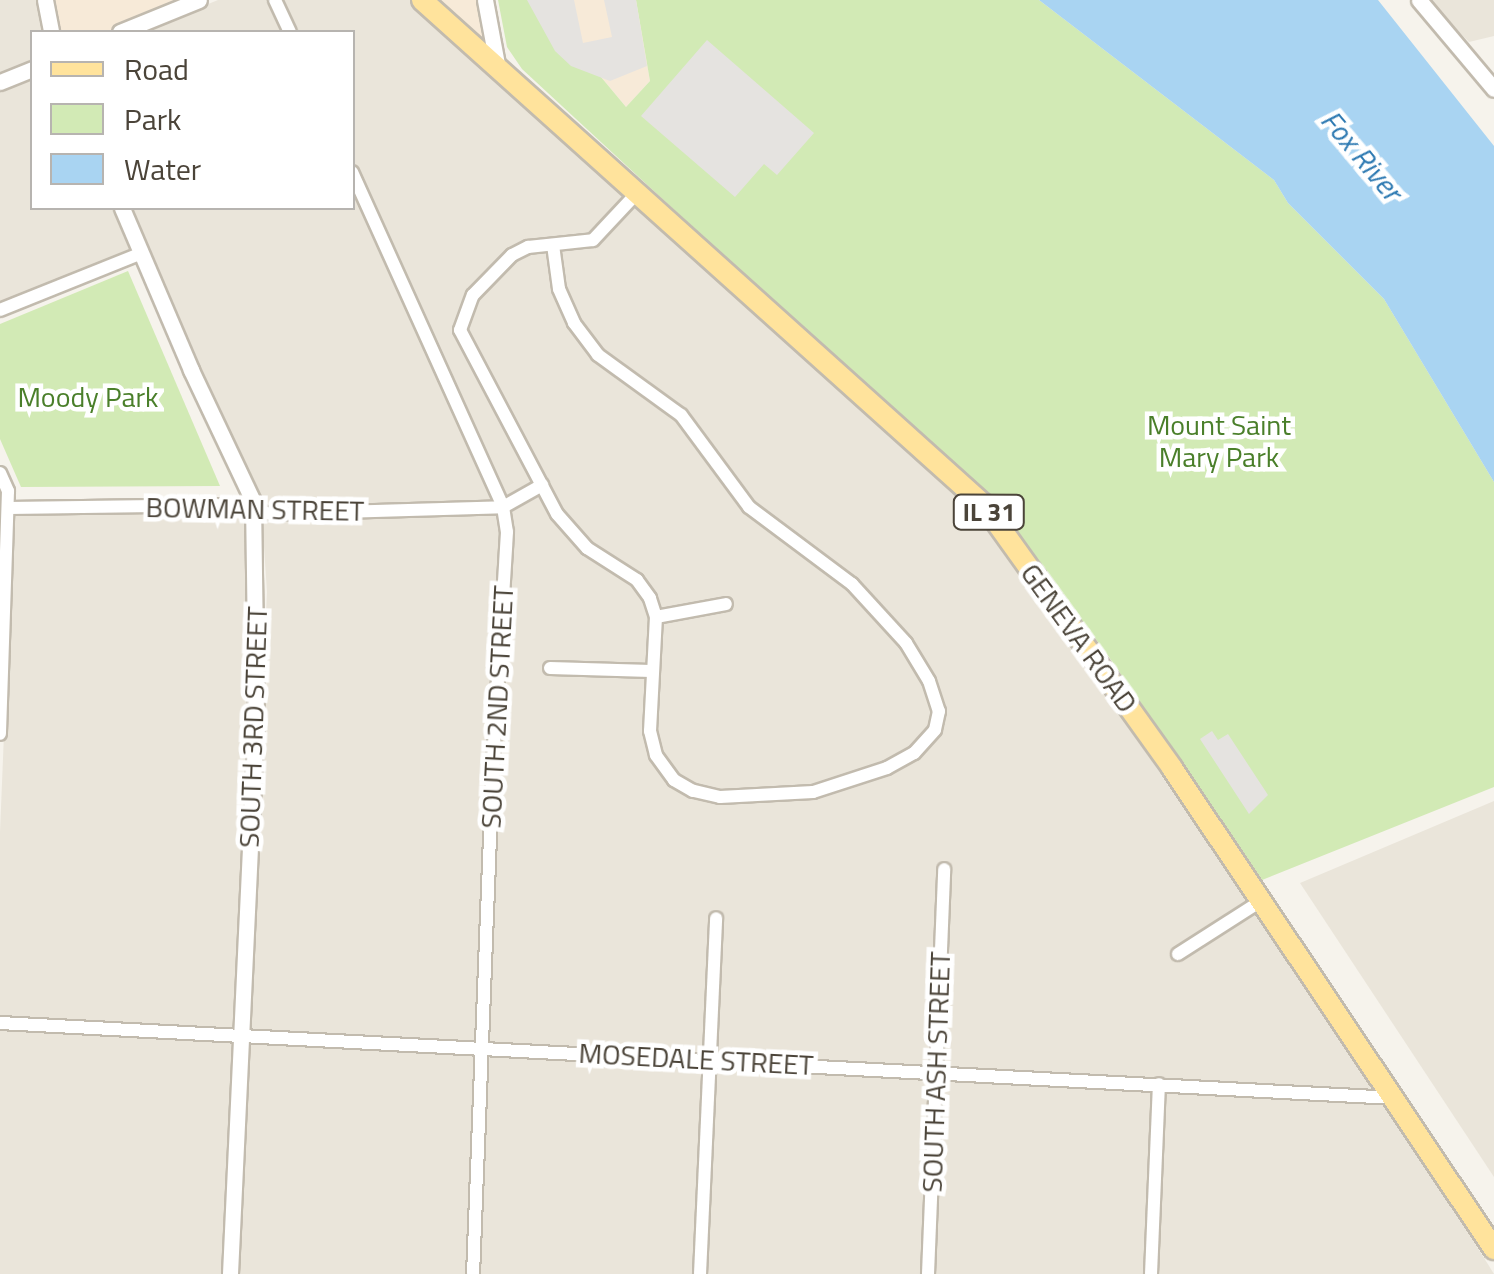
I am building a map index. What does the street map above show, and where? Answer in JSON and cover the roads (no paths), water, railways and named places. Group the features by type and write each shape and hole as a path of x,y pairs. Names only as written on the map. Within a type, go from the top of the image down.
{"main road":[{"name":"GENEVA ROAD","path":"422,0 984,506 1261,901 1494,1249"}],"street":[{"path":"45,0 52,30"},
{"path":"125,30 199,0"},
{"path":"276,0 289,30"},
{"path":"486,0 497,64"},
{"path":"1419,0 1494,89"},
{"path":"0,82 30,70"},
{"name":"SOUTH 2ND STREET","path":"355,179 502,507 507,532 472,1274"},
{"path":"553,246 559,289 584,340 695,429 749,507 831,566 875,606 929,681 936,696 938,721 928,741 914,753 848,783 785,794 704,794 674,780 656,755 650,731 656,617 650,598 638,580 588,548 557,514 460,330 473,296 512,255 528,247 594,240 638,194"},
{"name":"SOUTH 3RD STREET","path":"123,210 190,370 253,501 256,720 230,1274"},
{"path":"0,310 142,253"},
{"path":"0,473 8,491 0,734"},
{"path":"502,507 542,486"},
{"name":"BOWMAN STREET","path":"8,508 230,506 272,514 502,507"},
{"path":"656,617 726,604"},
{"path":"550,668 651,670"},
{"name":"SOUTH ASH STREET","path":"928,1274 944,870"},
{"path":"1178,954 1261,901"},
{"path":"700,1274 716,918"},
{"name":"MOSEDALE STREET","path":"0,1023 1392,1098"},
{"path":"1151,1274 1159,1084"}],"water":[{"name":"Fox River","path":"1039,0 1378,0 1494,146 1494,482 1384,299 1288,203 1274,180"}],"park label":[{"name":"Moody Park","path":"88,397"},
{"name":"Mount Saint Mary Park","path":"1219,441"}]}
